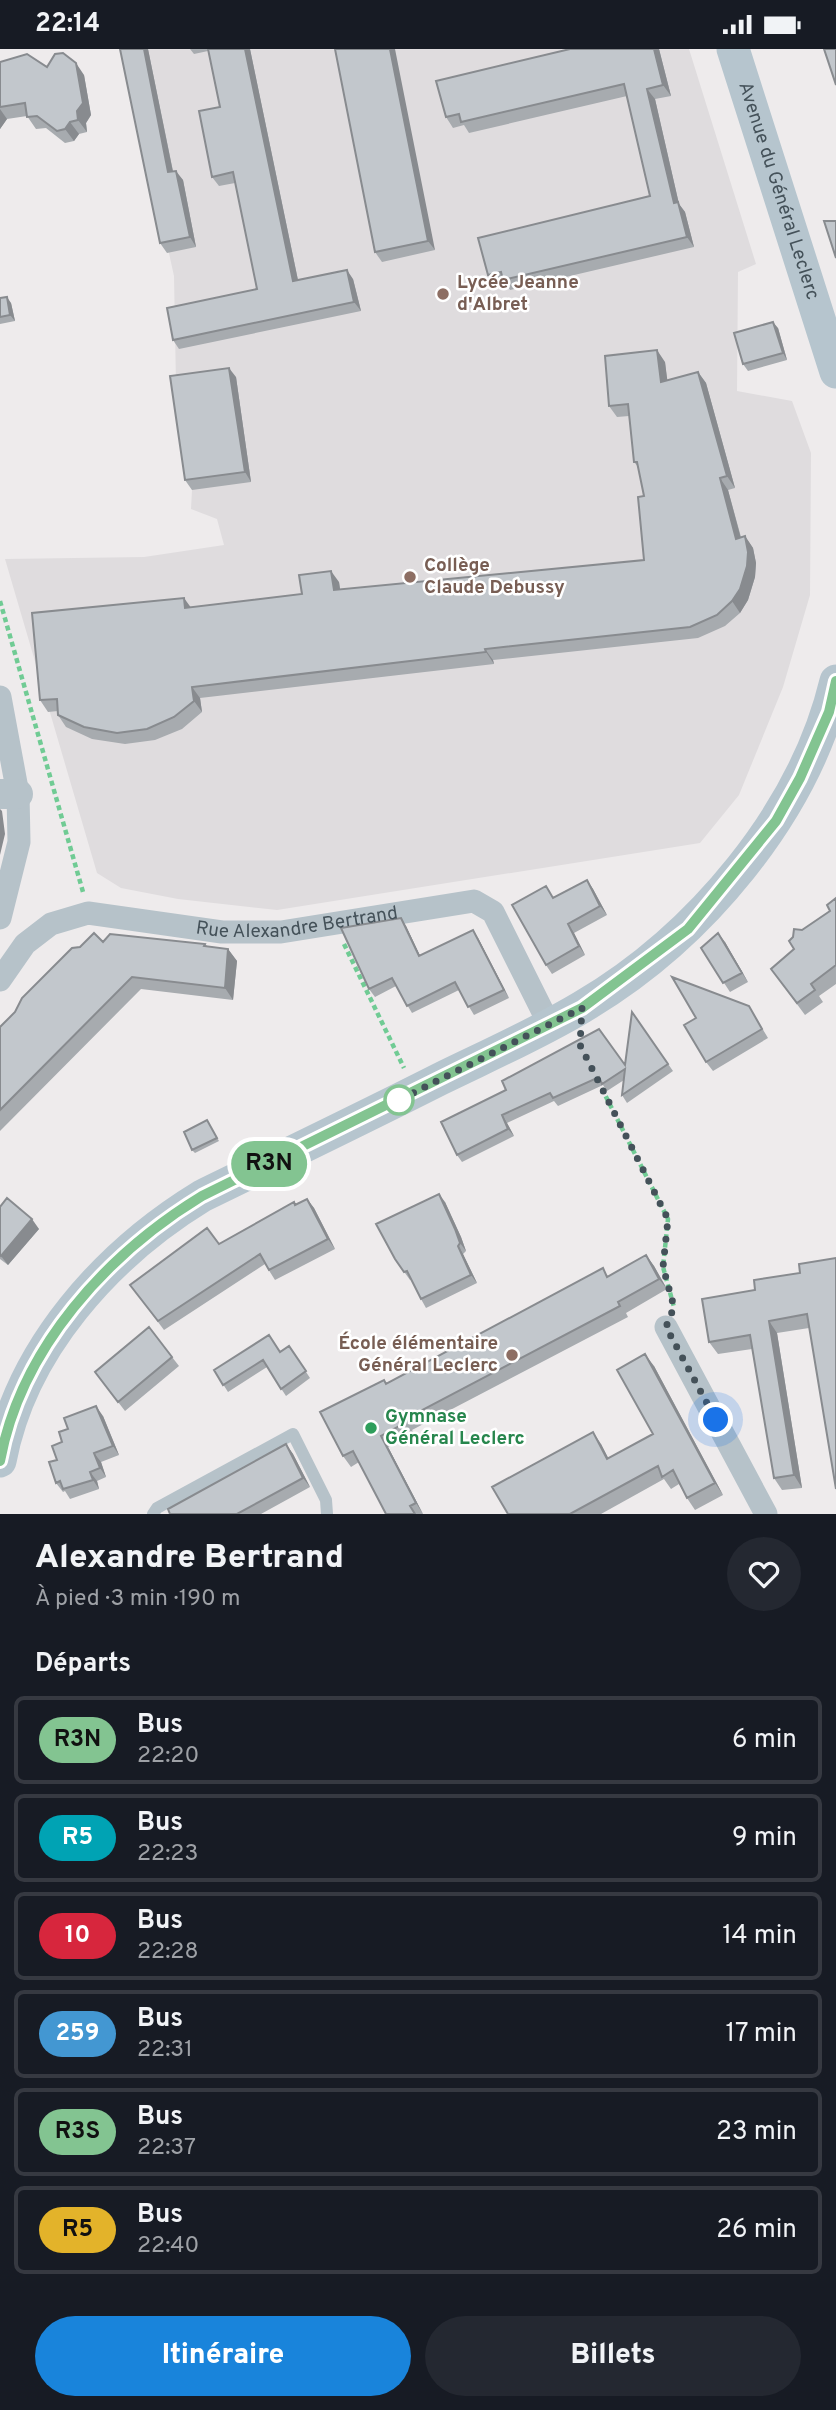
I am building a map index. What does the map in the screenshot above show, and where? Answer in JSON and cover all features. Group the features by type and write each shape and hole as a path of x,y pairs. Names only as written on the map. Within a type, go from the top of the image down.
{"main road":[{"name":"Avenue du Général Leclerc","path":"733,49 836,372"},
{"path":"0,1461 13,1412 47,1344 80,1300 141,1239 202,1196 549,1024 617,984 688,929 776,821 800,778 829,712 836,683"}],"street":[{"path":"0,697 9,794 19,842 0,918"},
{"name":"Rue Alexandre Bertrand","path":"0,979 25,944 51,923 89,913 222,932 281,932 474,901 493,912 549,1024"},
{"path":"666,1327 766,1514"}],"lane":[{"path":"153,1514 157,1508 293,1434 326,1500 327,1514"}],"path":[{"path":"0,601 73,847 89,913"},
{"path":"334,924 415,1092"},
{"path":"593,1070 668,1219 663,1267 674,1307 666,1327"}],"shaded area":[{"path":"124,49 689,49 756,264 738,272 737,391 792,401 811,453 810,595 783,687 739,795 700,843 277,910 178,899 121,888 97,873 5,559 144,557 224,545 217,519 191,509 192,490 176,385 174,276"}],"building":[{"path":"120,49 144,49 168,172 176,171 190,237 160,243"},
{"path":"208,49 245,49 293,281 347,270 354,302 173,340 167,308 257,289 233,172 212,177 199,111 220,107"},
{"path":"335,49 390,49 428,241 375,252"},
{"path":"570,49 654,49 663,85 647,89 674,203 678,202 687,237 503,280 501,272 488,275 478,238 650,196 624,84 461,122 459,114 446,117 436,81"},
{"path":"824,49 836,49 836,85"},
{"path":"63,53 76,63 83,103 77,111 78,120 57,131 37,116 27,117 25,103 0,107 0,62 27,54 47,67 55,54"},
{"path":"824,221 836,221 836,258"},
{"path":"7,297 10,315 0,317 0,298"},
{"path":"773,322 783,353 743,364 734,333"},
{"path":"657,350 661,382 698,372 727,476 720,478 736,539 745,536 747,566 740,589 717,615 690,627 485,649 486,652 192,687 194,701 174,717 147,729 117,733 84,727 58,715 57,699 40,700 32,613 184,598 185,608 302,594 299,575 331,571 334,590 644,560 638,497 644,496 637,462 634,462 628,404 609,406 605,356"},
{"path":"229,368 245,472 185,480 170,376"},
{"path":"587,880 600,906 568,924 579,946 546,965 512,905 546,886 553,898"},
{"path":"836,898 836,965 811,984 815,990 797,1003 771,969 794,949 789,941 793,937 794,929 802,930 830,911 827,905"},
{"path":"401,918 419,956 473,930 504,990 468,1007 455,982 407,1006 392,978 369,989 341,928"},
{"path":"94,933 103,942 110,934 228,949 225,988 132,977 0,1110 0,1027 15,1012 22,998 72,948 80,947"},
{"path":"718,933 742,973 723,983 701,948"},
{"path":"672,977 749,1006 762,1029 706,1062 684,1025 696,1018"},
{"path":"632,1012 668,1064 622,1095 625,1069 602,1084 599,1077 553,1098 550,1093 502,1115 508,1129 457,1155 441,1122 506,1090 502,1081 599,1029 625,1065"},
{"path":"207,1120 217,1138 192,1150 184,1132"},
{"path":"439,1194 471,1275 421,1299 407,1271 404,1272 395,1259 376,1224"},
{"path":"7,1198 32,1219 1,1256 0,1207"},
{"path":"307,1199 328,1239 269,1270 260,1254 158,1321 130,1285 207,1228 219,1244 294,1202 295,1205"},
{"path":"646,1255 659,1279 618,1302 620,1306 405,1419 407,1422 381,1436 416,1503 410,1506 415,1514 386,1514 353,1451 343,1456 320,1412 384,1380 386,1384 603,1268 607,1277"},
{"path":"836,1258 836,1489 807,1314 769,1321 794,1475 774,1478 750,1335 709,1342 702,1299 755,1290 754,1280 800,1273 799,1264"},
{"path":"149,1327 172,1357 118,1402 95,1372"},
{"path":"269,1335 280,1352 289,1346 306,1371 281,1389 263,1360 223,1385 214,1370"},
{"path":"645,1354 715,1483 687,1498 673,1470 662,1477 658,1466 570,1514 508,1514 492,1487 593,1432 607,1459 653,1434 617,1370"},
{"path":"96,1406 113,1446 94,1453 100,1468 90,1472 93,1480 63,1489 60,1481 56,1483 49,1462 57,1460 52,1446 62,1442 59,1432 68,1429 64,1418"},
{"path":"286,1444 303,1478 237,1514 170,1514 168,1509"}],"bus line":[{"name":"R3N","path":"0,1461 13,1412 47,1344 80,1300 119,1259 163,1221 202,1196 582,1008 688,929 776,821 800,778 829,712 836,681"}],"place":[{"name":"Lycée Jeanne d'Albret","path":"443,294"},
{"name":"Collège Claude Debussy","path":"410,577"},
{"name":"École élémentaire Général Leclerc","path":"512,1355"},
{"name":"Gymnase Général Leclerc","path":"371,1428"}],"route":[{"path":"399,1100 395,1102 582,1008 580,1045 668,1219 663,1267 674,1307 666,1327 716,1420"}]}
